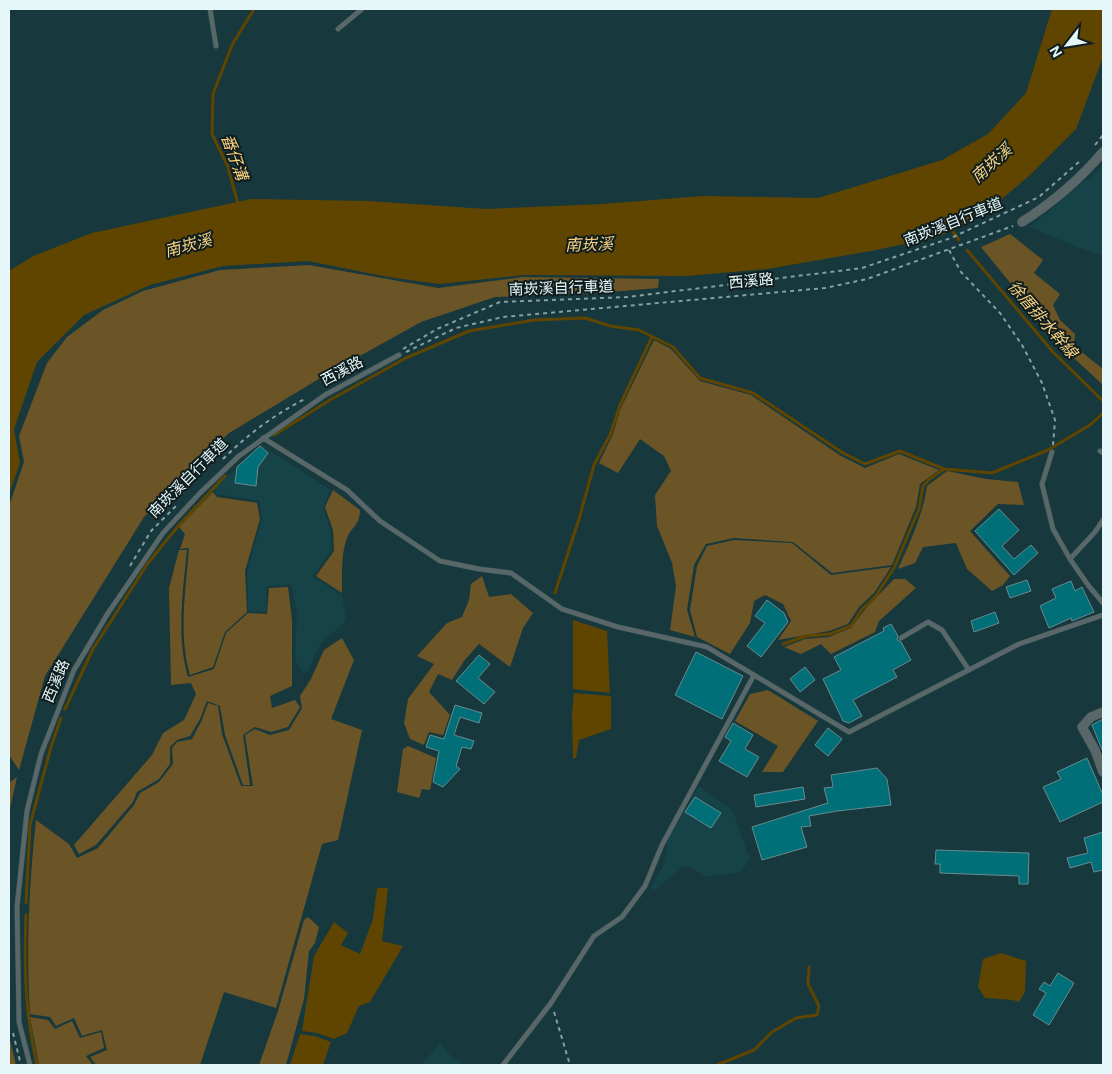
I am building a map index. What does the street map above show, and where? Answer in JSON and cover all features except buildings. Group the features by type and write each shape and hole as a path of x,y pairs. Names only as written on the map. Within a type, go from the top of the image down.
{"street":[{"path":"1022,222 1045,207 1092,166 1103,152"},
{"path":"1103,712 1091,717 1082,727 1095,750 1103,772"}],"lane":[{"path":"210,9 216,46"},
{"path":"338,29 362,9"},
{"name":"西溪路","path":"30,1065 19,1022 17,907 27,811 41,754 74,670 108,613 163,533 238,456 325,395 399,354"},
{"path":"263,438 347,490 380,521 440,561 511,573 562,609 618,627 707,647 849,732 1019,644 1103,615"},
{"path":"1052,452 1042,484 1053,528 1070,559 1103,603"},
{"path":"1070,559 1095,532 1103,520"},
{"path":"901,638 928,622 942,630 969,670"},
{"path":"503,1065 551,1003 594,936 622,916 645,886 662,845 754,674"}],"path":[{"path":"1093,148 1103,135"},
{"name":"南崁溪自行車道","path":"399,354 437,329 500,302 628,297 862,268 951,238 1039,197 1082,160"},
{"name":"西溪路","path":"399,354 456,328 503,316 825,288 867,279 1022,222"},
{"path":"949,250 961,272 1000,313 1022,345 1042,383 1055,420 1052,452"},
{"name":"南崁溪自行車道","path":"218,465 238,445 282,410 309,397"},
{"name":"南崁溪自行車道","path":"126,574 151,531 178,504"},
{"path":"551,1003 570,1065"}],"shaded area":[{"path":"1103,164 1103,255 1095,254 1029,227 1094,174"},
{"path":"1010,234 1043,260 1034,273 1060,294 1053,305 1060,320 1075,334 1074,346 1103,369 1103,385 1064,349 981,247"},
{"path":"309,265 438,288 523,277 659,279 658,288 598,293 495,297 421,322 322,377 229,433 144,517 45,676 19,770 9,755 9,506 24,462 19,436 47,363 67,337 103,310 143,291 220,270"},
{"path":"654,340 671,349 700,381 751,395 841,456 865,468 899,454 939,470 920,484 916,507 892,565 832,573 793,542 734,538 706,544 694,565 687,610 695,637 670,630 676,586 672,563 657,526 655,495 671,471 664,456 640,439 618,473 599,463 613,434 620,410"},
{"path":"261,445 331,490 323,507 330,529 332,550 313,576 342,596 346,618 343,624 320,644 309,670 303,673 295,659 297,613 291,585 267,586 266,612 248,611 247,572 262,518 259,501 217,494 214,489"},
{"path":"947,471 986,479 1018,482 1024,505 998,504 970,531 1010,576 1003,585 992,591 967,569 956,543 923,547 915,563 898,569 919,518 927,486"},
{"path":"333,490 360,510 359,519 345,544 342,565 342,593 316,576 334,551 333,530 325,507"},
{"path":"213,492 217,497 257,503 260,519 245,571 247,612 225,632 213,667 190,675 184,644 185,595 189,548 180,549 185,534 179,527"},
{"path":"734,540 792,543 831,575 891,567 874,593 859,607 848,624 829,631 778,640 791,621 783,604 765,595 754,601 750,623 730,654 697,637 690,610 697,566 707,546"},
{"path":"179,550 187,550 181,630 184,661 188,677 214,669 226,633 248,613 267,614 269,588 288,587 292,620 292,686 270,696 272,708 295,700 300,707 288,727 271,732 255,727 243,735 250,785 243,785 225,735 220,706 207,701 200,719 190,736 177,740 170,747 170,764 159,779 137,792 133,802 96,845 79,854 74,845 152,755 163,733 184,720 196,694 191,683 171,685 169,588"},
{"path":"482,576 489,597 511,594 533,613 523,628 510,667 479,644 464,661 452,680 438,674 429,692 450,715 443,735 429,732 424,745 410,739 404,723 408,699 434,664 417,656 447,623 462,617 469,600 471,584"},
{"path":"894,579 905,579 916,588 879,621 875,632 831,654 821,644 801,654 784,647 805,639 829,637 851,628 866,608"},
{"path":"342,638 354,660 331,719 362,730 338,840 322,844 276,1008 224,992 200,1065 96,1065 90,1057 107,1050 102,1030 82,1036 74,1018 56,1026 50,1017 30,1014 29,917 36,820 69,844 77,858 98,848 134,805 140,793 159,782 173,764 172,748 177,742 192,739 208,703 218,706 222,734 241,786 253,786 245,735 255,729 270,735 289,730 302,708 300,696 311,679 324,650"},
{"path":"768,690 818,721 783,772 762,772 778,746 735,721 750,694"},
{"path":"408,746 436,758 430,790 422,789 419,798 397,792 403,749"},
{"path":"17,777 9,813 9,783"},
{"path":"699,786 733,811 750,859 741,872 705,877 693,868 684,866 655,890 651,888 665,862 668,838"},
{"path":"308,917 319,927 315,943 309,951 304,999 286,1065 259,1065 278,1011 304,920"},
{"path":"30,1017 48,1020 55,1029 72,1021 80,1038 101,1032 104,1048 86,1056 93,1065 39,1065"},
{"path":"9,1036 16,1065 9,1065"},
{"path":"440,1043 451,1056 465,1065 421,1065"}],"water":[{"name":"南崁溪","path":"1052,9 1103,9 1103,57 1076,129 1030,175 983,215 938,237 767,269 687,276 524,275 439,284 388,277 308,261 223,266 150,285 84,315 37,362 14,429 20,463 9,494 9,271 33,256 92,233 251,199 369,201 486,209 602,204 703,196 818,198 942,160 988,134 1026,93"},
{"path":"573,620 607,631 610,693 573,689"},
{"path":"574,693 611,696 611,729 579,740 576,758 573,758 572,713"},
{"path":"377,888 388,888 382,941 403,946 370,1002 359,1006 347,1033 334,1039 317,1033 302,1031 314,956 334,922 348,933 341,945 360,954 373,919"},
{"path":"1001,953 1026,961 1025,992 1019,1002 985,998 978,987 983,959"},
{"path":"300,1034 315,1036 331,1042 323,1065 290,1065"}],"waterway":[{"name":"番仔溝","path":"238,204 228,167 212,134 213,94 232,45 254,9"},
{"name":"徐厝排水幹線","path":"950,228 959,240"},
{"name":"徐厝排水幹線","path":"967,250 1053,352 1103,401"},
{"path":"274,435 330,400 406,358 469,331 534,320 585,318 610,326 639,330 673,347 700,378 753,393 843,453 865,464 900,451 944,469 992,473 1048,450 1090,425 1103,413"},
{"path":"555,593 594,465 610,435 620,405 652,337"},
{"path":"783,644 806,636 830,634 851,626 862,609 875,597 894,568 919,509 923,486 944,469"},
{"path":"65,709 93,649 148,563 179,525 225,476"},
{"path":"26,903 30,825 51,747 61,718"},
{"path":"26,915 26,990 37,1065"},
{"path":"717,1065 754,1050 772,1032 796,1018 817,1015 819,1006 808,984 809,967"}]}
